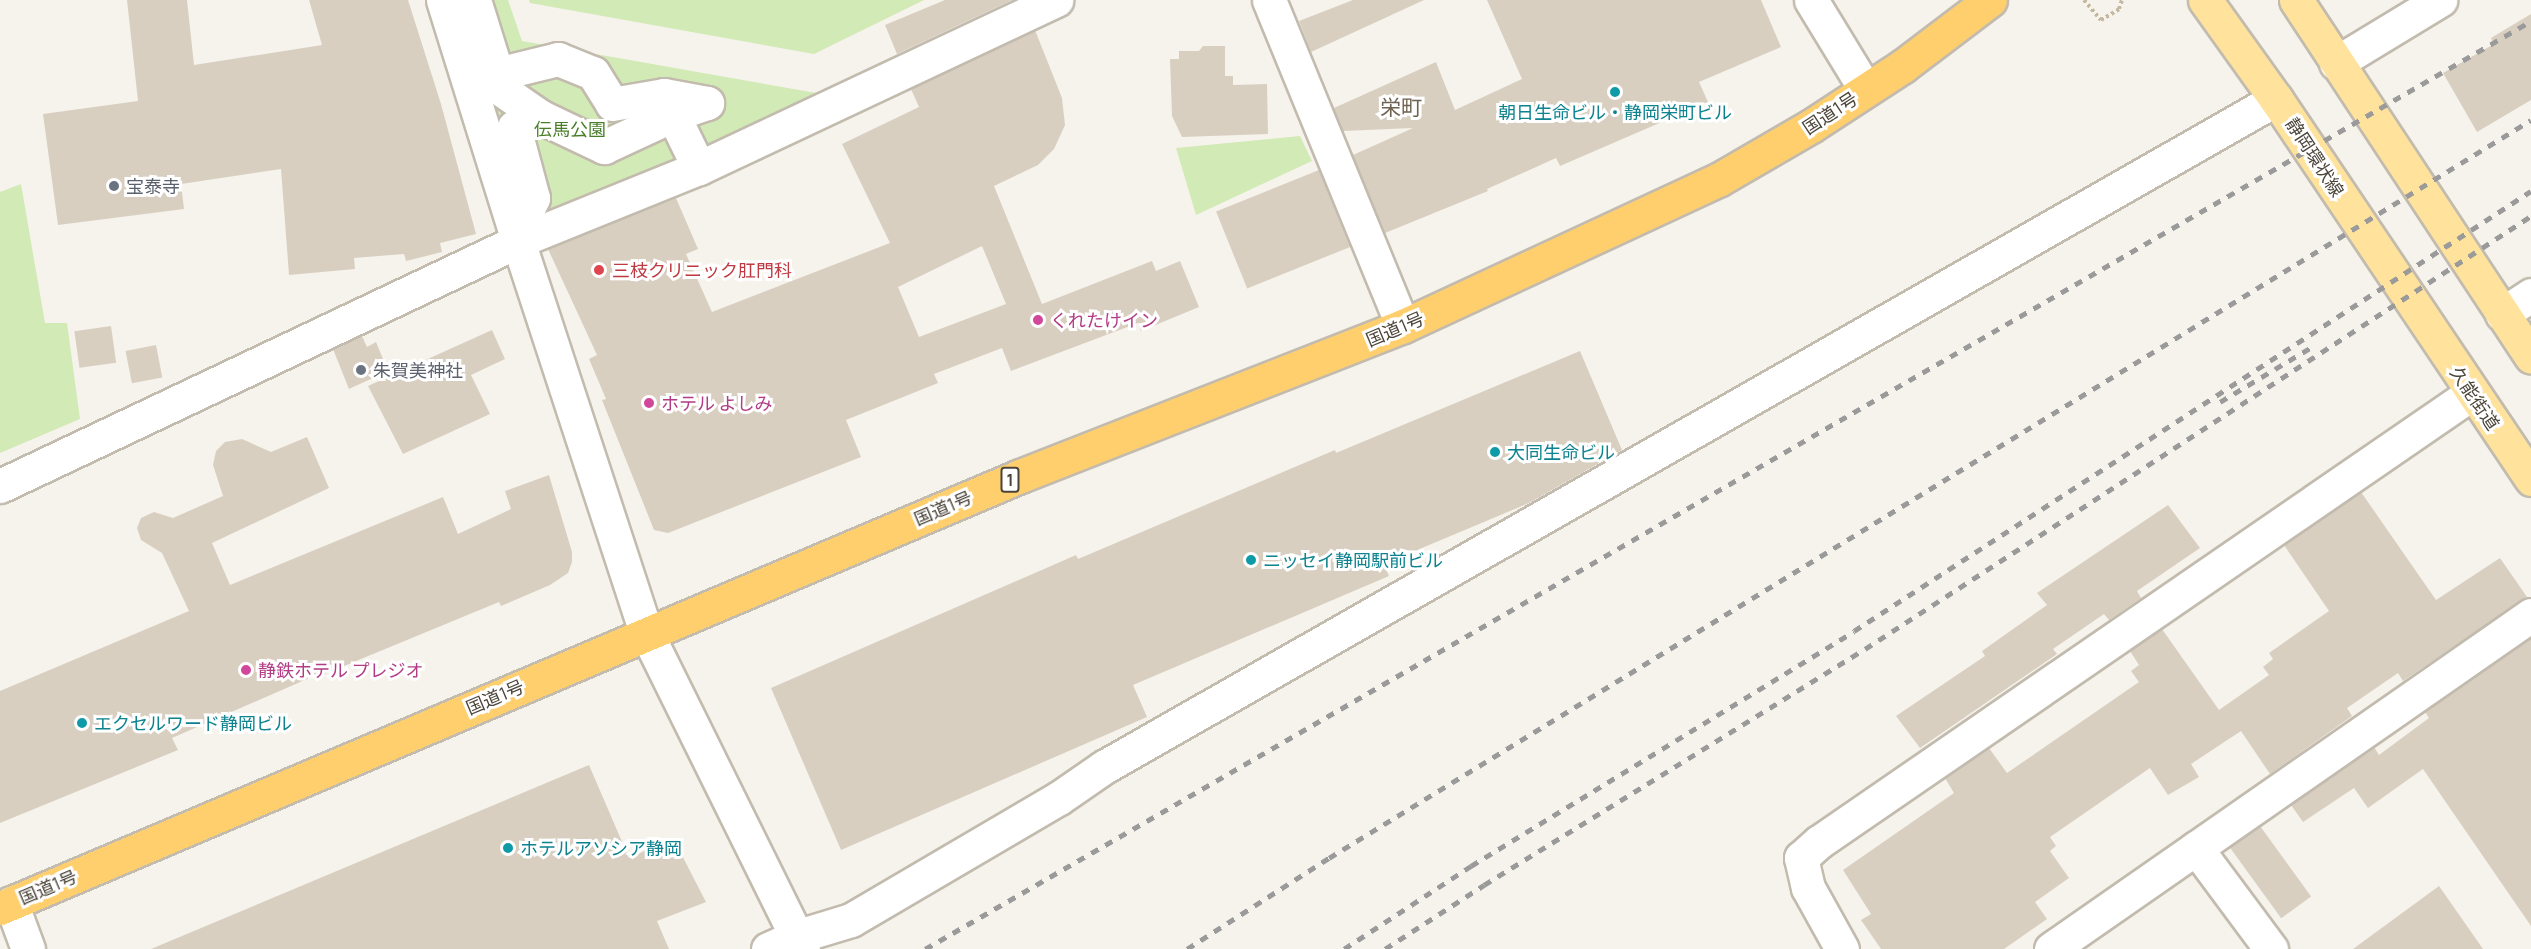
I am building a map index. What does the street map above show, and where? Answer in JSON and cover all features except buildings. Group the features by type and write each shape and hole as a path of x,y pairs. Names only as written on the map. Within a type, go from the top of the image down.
{"highway":[{"name":"国道1号","path":"6,906 646,632 1020,476 1403,326 1718,180 1811,126 1903,66 1990,0"}],"main road":[{"name":"静岡環状線","path":"2205,0 2276,99 2420,317"},
{"path":"2296,0 2531,357"},
{"name":"久能街道","path":"2420,317 2531,479"}],"street":[{"path":"443,0 517,237 646,632 789,945 851,920 1059,798 1104,767 2276,99"},
{"path":"474,0 497,74 502,90 540,117 604,147 673,115 707,103 664,95 612,104 593,73 558,59 497,74"},
{"path":"0,486 517,237 699,168 1056,0"},
{"path":"1269,0 1403,326"},
{"path":"1811,0 1866,90"},
{"path":"2336,63 2440,0"},
{"path":"673,115 699,168"},
{"path":"517,237 533,198 514,127 540,117"},
{"path":"2502,314 2531,295"},
{"path":"1842,949 1808,888 1801,858 1813,847 2472,393"},
{"path":"2051,949 2531,615"},
{"path":"2196,848 2271,949"},
{"path":"6,906 28,949"}],"path":[{"path":"2084,0 2101,20 2119,9 2122,0"}],"green space":[{"name":"伝馬公園","path":"451,0 508,0 522,41 822,94 518,241"},
{"path":"529,0 924,0 814,54 530,3"},
{"path":"1300,136 1312,161 1196,215 1176,148"},
{"path":"21,184 45,323 67,323 80,419 0,453 0,192"}],"railway":[{"path":"925,949 2531,21"},
{"path":"1187,949 1329,858 2531,120"},
{"path":"1344,949 1471,866 1854,631 2531,191"},
{"path":"1385,949 1484,885 1865,649 2531,216"},
{"path":"2220,402 2315,345"}],"place":[{"name":"朝日生命ビル・静岡栄町ビル","path":"1615,92"},
{"name":"宝泰寺","path":"114,186"},
{"name":"三枝クリニック肛門科","path":"599,270"},
{"name":"くれたけイン","path":"1038,320"},
{"name":"朱賀美神社","path":"361,370"},
{"name":"ホテル よしみ","path":"649,403"},
{"name":"大同生命ビル","path":"1495,452"},
{"name":"ニッセイ静岡駅前ビル","path":"1251,560"},
{"name":"静鉄ホテル プレジオ","path":"246,670"},
{"name":"エクセルワード静岡ビル","path":"82,723"},
{"name":"ホテルアソシア静岡","path":"508,848"}],"district":[{"name":"栄町","path":"1401,107"}]}
